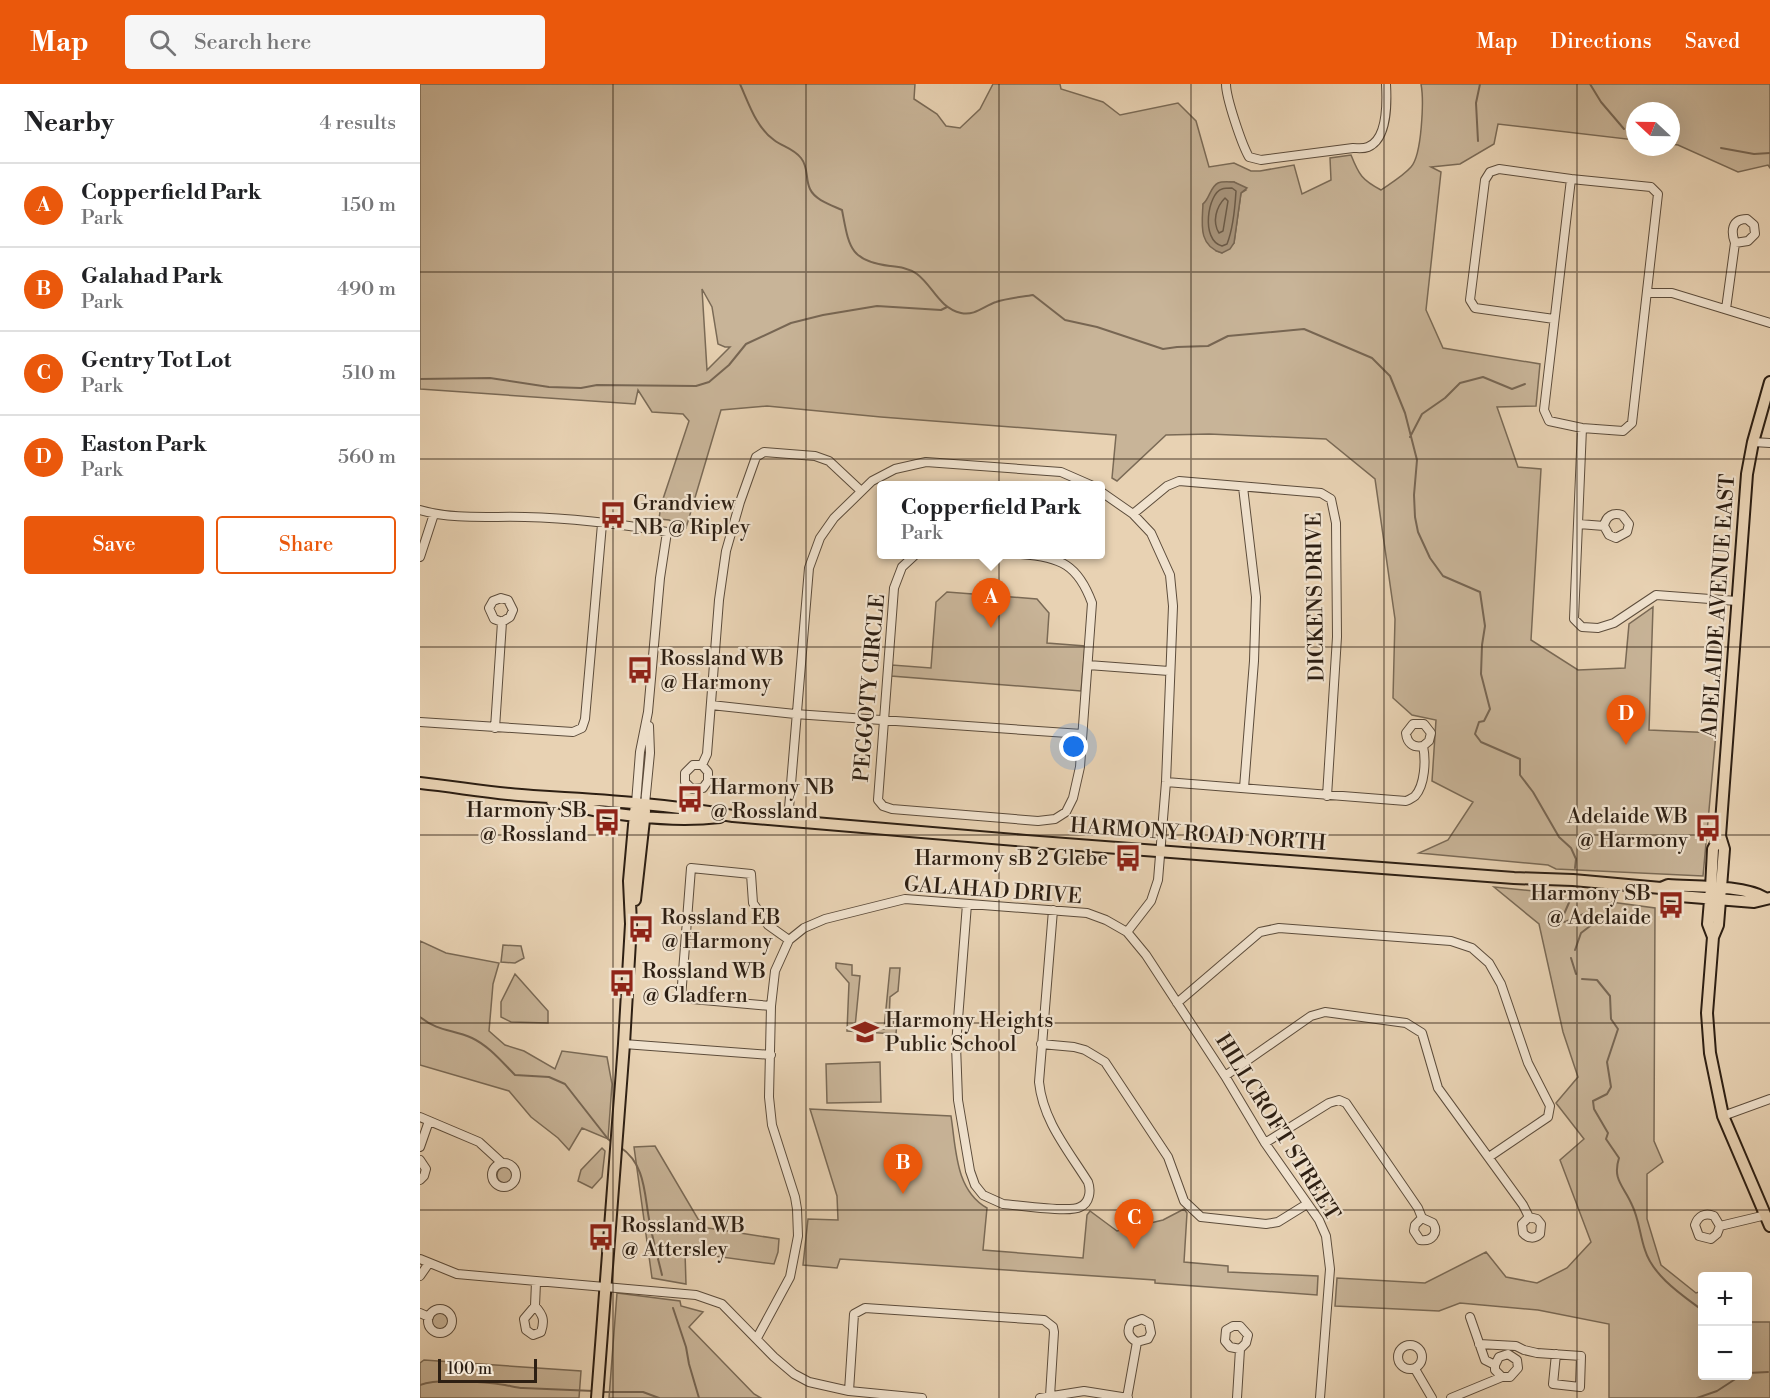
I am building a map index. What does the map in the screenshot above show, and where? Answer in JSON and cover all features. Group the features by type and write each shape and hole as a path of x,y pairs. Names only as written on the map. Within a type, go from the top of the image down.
{"main road":[{"name":"ADELAIDE AVENUE EAST","path":"1768,1221 1723,1116 1713,1073 1708,1033 1713,938 1718,925 1713,849 1720,836 1747,474 1753,442 1770,382"},
{"name":"HARMONY ROAD NORTH","path":"420,783 531,796 588,798 692,808 733,816 1661,888 1668,885 1715,894 1755,892 1768,898"},
{"name":"HARMONY ROAD NORTH","path":"531,796 583,809 689,821 733,816"},
{"path":"597,1398 624,1044 631,924 629,880 640,803"}],"street":[{"path":"1226,84 1226,95 1244,148 1249,157 1261,160 1366,148 1377,141 1384,121 1386,84"},
{"path":"1554,319 1475,308 1470,300 1485,180 1490,172 1498,169 1651,187 1658,194 1647,293 1632,423 1623,431 1582,428 1549,421 1544,411 1571,179"},
{"path":"1726,309 1736,243"},
{"path":"1647,293 1672,293 1770,323"},
{"path":"1582,428 1574,619 1582,627 1598,628 1614,622 1656,595 1737,601"},
{"path":"1753,442 1770,443"},
{"path":"702,765 707,754 718,600 726,551 756,457 764,452 815,456 830,461 860,490"},
{"path":"788,820 808,568 820,538 834,518 860,490 872,481 895,469 926,462 1060,472 1081,481"},
{"name":"DICKENS DRIVE","path":"1133,514 1167,486 1179,481 1321,493 1331,499 1336,523 1337,637 1327,796"},
{"path":"1243,486 1256,597 1245,788"},
{"path":"1105,494 1133,514 1151,532 1170,575 1173,606 1166,782 1156,891 1146,910 1127,932"},
{"path":"420,510 434,514 531,517 667,532 660,578 648,712 650,753 640,803"},
{"path":"420,557 434,514"},
{"path":"420,722 578,731 584,724 602,524"},
{"path":"1579,524 1604,526"},
{"name":"PEGGOTY CIRCLE","path":"911,559 902,567 894,588 878,800 883,806 892,809 1038,821 1055,819 1066,812 1073,798 1080,767 1092,603 1085,585 1072,570 1054,559"},
{"path":"495,728 502,622"},
{"path":"1088,665 1169,672"},
{"path":"711,705 795,714 1082,734"},
{"path":"1166,782 1406,801 1415,796 1420,784 1425,755 1423,747"},
{"path":"757,1338 790,1277 798,1236 795,1197 771,1118 769,1089 771,1006 775,971 789,940 768,925 753,903 751,874 691,868 681,998 771,1006"},
{"name":"GALAHAD DRIVE","path":"789,940 804,928 825,919 905,899 1087,913 1106,920 1127,932"},
{"path":"967,904 955,1059 958,1100 971,1178 978,1191 1003,1204 1079,1208 1084,1205 1090,1188 1043,1109 1039,1082 1053,910"},
{"path":"1177,1003 1260,932 1279,928 1451,941 1472,948 1490,963 1501,984 1528,1063 1550,1106 1548,1117 1489,1157"},
{"name":"HILLCROFT STREET","path":"1127,932 1146,955 1225,1076 1265,1143 1319,1220 1326,1236 1330,1269 1320,1398"},
{"path":"1225,1076 1311,1016 1325,1012 1406,1023 1422,1033 1438,1088 1489,1157 1529,1217"},
{"path":"624,1044 771,1055"},
{"path":"1041,1044 1085,1050 1105,1062 1168,1157 1184,1200 1201,1217 1266,1224 1278,1222 1307,1204"},
{"path":"1723,1116 1770,1099"},
{"path":"1265,1143 1329,1103 1339,1100 1346,1103 1418,1208 1422,1218"},
{"path":"420,1117 479,1142 502,1163"},
{"path":"420,1147 429,1121"},
{"path":"420,1160 426,1169 420,1180"},
{"path":"1720,1226 1768,1221"},
{"path":"420,1259 457,1274 536,1282 606,1285 696,1295 722,1304 774,1357 794,1374 809,1382 849,1391 922,1398"},
{"path":"420,1276 429,1263"},
{"path":"535,1306 536,1282"},
{"path":"849,1391 854,1314 865,1308 1044,1320 1053,1327 1054,1332 1050,1396"},
{"path":"420,1313 429,1317"},
{"path":"1470,1317 1485,1360 1495,1365"},
{"path":"1040,1398 1084,1391 1127,1398 1137,1342"},
{"path":"1479,1344 1516,1346 1524,1350 1581,1356 1580,1387 1553,1384 1556,1354"},
{"path":"1237,1398 1240,1349"},
{"path":"1514,1357 1524,1350"},
{"path":"1451,1398 1502,1377 1510,1377 1516,1372 1518,1364 1514,1357 1508,1354 1497,1359 1495,1365 1498,1374 1502,1377"},
{"path":"1415,1369 1432,1398"}],"shaded area":[{"path":"420,84 915,84 914,99 937,114 946,126 960,128 980,109 993,84 1060,84 1061,89 1103,102 1120,115 1178,103 1196,121 1209,167 1234,163 1251,171 1260,171 1294,165 1302,194 1331,180 1330,158 1351,155 1362,176 1381,190 1408,170 1415,161 1420,140 1421,84 1770,84 1770,168 1768,165 1738,172 1680,146 1680,102 1626,102 1626,139 1498,124 1494,144 1460,164 1431,167 1441,172 1426,310 1443,348 1540,364 1536,406 1497,407 1518,467 1541,469 1531,640 1578,670 1625,668 1629,624 1653,607 1649,730 1716,733 1703,876 1556,869 1548,865 1419,853 1448,840 1473,802 1432,781 1436,720 1412,715 1393,698 1395,619 1375,479 1326,439 1209,434 1166,435 1117,481 1112,478 1116,435 767,406 721,410 686,528 669,520 659,519 661,505 689,421 683,414 652,412 638,390 635,404 420,389","holes":["1230,182 1246,190 1241,193 1234,243 1222,253 1216,251 1203,204","702,289 712,307 718,344 730,347 707,370"]},
{"path":"947,592 1037,599 1049,613 1047,643 1085,646 1081,691 891,676 892,665 931,668 936,602"},
{"path":"1494,887 1574,895 1574,897 1655,908 1654,1141 1663,1162 1647,1174 1647,1219 1661,1265 1698,1292 1698,1380 1752,1380 1752,1322 1770,1322 1770,1398 1609,1398 1609,1324 1538,1310 1460,1303 1439,1311 1335,1306 1337,1278 1425,1283 1486,1252 1506,1277 1537,1283 1567,1268 1591,1242 1560,1160 1584,1139 1556,1103 1578,1077 1563,1032 1539,924"},
{"path":"420,941 446,953 499,963 493,984 489,1031 505,1045 524,1051 555,1069 562,1051 607,1057 612,1084 608,1139 582,1128 569,1150 558,1138 531,1117 509,1091 420,1065"},
{"path":"503,945 521,946 524,958 515,963 501,962"},
{"path":"836,963 852,965 852,975 860,976 855,1027 884,1029 890,968 900,968 898,991 890,997 889,1021 897,1022 896,1034 847,1031 849,983 836,968"},
{"path":"515,974 548,1011 548,1023 511,1022 501,1017 501,1002"},
{"path":"880,1062 881,1102 827,1103 826,1064"},
{"path":"810,1109 951,1116 956,1154 963,1179 976,1200 987,1208 983,1250 1083,1258 1087,1215 1090,1211 1117,1231 1163,1220 1184,1209 1187,1213 1184,1262 1228,1266 1228,1272 1318,1276 1317,1295 1155,1283 1155,1280 840,1259 837,1268 803,1265 808,1219 838,1220 837,1196"},
{"path":"655,1146 698,1219 708,1228 779,1239 774,1264 685,1252 686,1284 652,1278 634,1147"},
{"path":"602,1148 605,1151 602,1177 592,1188 578,1181 581,1170"},
{"path":"502,1167 508,1167 513,1175 511,1181 502,1183 497,1178 497,1172"},
{"path":"617,1293 680,1301 681,1306 703,1312 689,1327 754,1394 761,1398 609,1398"},
{"path":"437,1313 443,1313 448,1321 446,1327 437,1329 432,1324 432,1318"},
{"path":"424,1360 581,1371 579,1398 420,1398 420,1363"}],"water":[{"path":"1222,182 1234,182 1247,188 1241,193 1234,243 1230,249 1222,253 1214,250 1205,240 1202,226 1203,204 1215,185"}],"waterway":[{"path":"740,84 762,129 801,158 812,193 824,202 842,210 853,250 859,256 876,264 904,268 914,272 923,279 942,302 953,310 966,314 1000,301 1033,295 1065,320 1097,327 1163,349 1208,346 1228,336 1304,329 1372,358 1390,376 1405,413 1417,460 1414,495 1418,532 1430,558 1443,576 1480,592 1485,626 1481,674 1490,709 1484,721 1479,722 1475,734 1481,742 1520,759 1520,775 1533,792 1559,837 1571,848 1576,859 1575,868"},
{"path":"1478,141 1476,103 1480,84"},
{"path":"1590,84 1601,102 1624,129"},
{"path":"1721,148 1754,154 1770,153"},
{"path":"420,379 490,378 549,387 581,388 597,385 696,386 709,382 729,365 746,344 791,323 877,306 941,310 947,307"},
{"path":"1410,437 1422,414 1445,398 1460,383 1483,377 1512,389 1525,384"},
{"path":"1571,898 1561,921 1565,922 1586,913 1594,923 1581,933 1575,950"},
{"path":"1571,958 1576,974"},
{"path":"1582,979 1597,980 1610,996 1611,1019 1618,1029 1607,1062 1611,1087 1607,1094 1593,1101 1594,1109 1608,1133 1606,1139 1619,1158 1618,1178 1634,1210 1645,1250 1654,1268 1669,1284 1698,1307"},
{"path":"420,1017 440,1028 478,1041 515,1075 549,1077 565,1084 613,1143"},
{"path":"620,1147 629,1154 640,1172 662,1275"},
{"path":"673,1308 699,1398"},
{"path":"1752,1373 1768,1372"},
{"path":"1697,1398 1717,1391 1734,1380"},
{"path":"420,1385 462,1381 521,1388 594,1391"},
{"path":"600,1392 643,1392 659,1398"}],"place":[{"name":"Grandview NB @ Ripley","path":"613,515"},
{"name":"Copperfield Park","path":"991,628"},
{"name":"Rossland WB @ Harmony","path":"640,670"},
{"name":"Easton Park","path":"1626,745"},
{"name":"Harmony NB @ Rossland","path":"690,799"},
{"name":"Harmony SB @ Rossland","path":"607,822"},
{"name":"Adelaide WB @ Harmony","path":"1708,828"},
{"name":"Harmony sB 2 Glebe","path":"1128,858"},
{"name":"Harmony SB @ Adelaide","path":"1671,905"},
{"name":"Rossland EB @ Harmony","path":"641,929"},
{"name":"Rossland WB @ Gladfern","path":"622,983"},
{"name":"Harmony Heights Public School","path":"865,1032"},
{"name":"Galahad Park","path":"903,1194"},
{"name":"Rossland WB @ Attersley","path":"601,1237"},
{"name":"Gentry Tot Lot","path":"1134,1249"}]}
